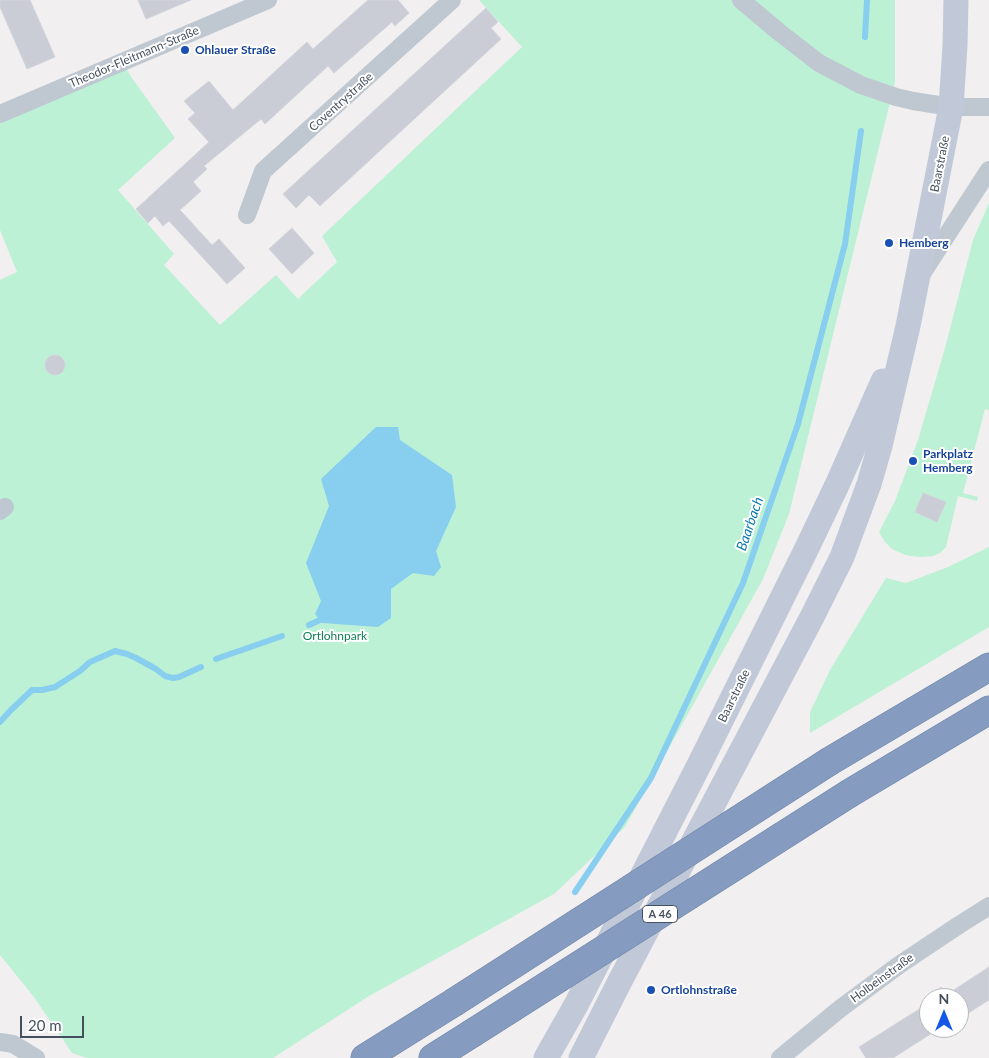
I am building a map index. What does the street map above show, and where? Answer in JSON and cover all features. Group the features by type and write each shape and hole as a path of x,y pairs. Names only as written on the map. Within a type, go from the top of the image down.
{"highway":[{"path":"365,1058 830,761 989,667"},
{"name":"A 46","path":"433,1058 850,793 989,710"}],"main road":[{"name":"Baarstraße","path":"581,1058 842,557 869,484 880,446 908,326 951,107 956,0"},
{"name":"Baarstraße","path":"546,1058 580,997 806,550 908,326"}],"street":[{"name":"Theodor-Fleitmann-Straße","path":"0,114 268,0"},
{"name":"Coventrystraße","path":"247,215 263,171 452,0"},
{"path":"741,0 819,63 861,85 908,100 951,107 989,107"},
{"path":"916,283 989,170"},
{"name":"Holbeinstraße","path":"780,1058 841,1008 899,965 958,924 989,906"},
{"path":"0,1042 12,1044 36,1058"}],"green space":[{"name":"Ortlohnpark","path":"479,0 895,0 895,82 789,514 763,579 625,827 554,894 369,996 273,1058 87,1058 72,1053 34,997 0,955 0,280 17,272 0,230 0,117 123,63 175,138 118,190 174,254 164,265 220,325 276,275 298,299 337,262 322,236 522,47"},
{"path":"989,203 989,410 985,409 963,493 978,497 977,501 958,496 946,547 940,553 933,556 920,557 905,555 892,549 879,532 895,501 918,440 945,348 973,240"},
{"path":"989,547 989,627 810,733 810,712 830,670 886,578 906,583 948,567"}],"water":[{"path":"376,427 398,427 400,440 452,475 456,507 436,551 441,567 434,576 413,573 391,589 391,618 378,627 322,623 315,614 321,601 306,563 329,506 321,479"}],"building":[{"path":"0,0 30,0 55,57 27,69 0,7"},
{"path":"138,0 191,0 146,19"},
{"path":"368,0 398,0 409,13 395,26 392,22 334,73 328,66 265,124 261,119 204,166 207,169 193,182 201,191 180,210 212,245 219,239 245,268 227,284 169,221 163,226 155,216 148,223 136,209 209,142 188,119 195,113 184,101 209,81 233,110 307,42 313,49"},
{"path":"486,8 498,22 491,28 501,39 320,206 309,195 296,208 283,194"},
{"path":"292,228 314,253 292,274 269,249"},
{"path":"55,355 62,358 65,365 62,372 55,375 48,372 45,365 48,358"},
{"path":"923,493 946,502 937,522 915,512"},
{"path":"989,967 989,1000 969,1013 969,988 957,988"},
{"path":"919,1009 919,1038 924,1038 893,1058 866,1058 859,1047"}],"waterway":[{"name":"Baarbach","path":"865,37 867,0"},
{"name":"Baarbach","path":"575,892 651,778 743,583 798,424 845,244 861,131"},
{"path":"309,625 320,620"},
{"path":"216,659 282,636"},
{"path":"0,722 32,690 55,687 80,671 90,662 115,651 136,658 165,676 173,678 201,667"}],"place":[{"name":"Ohlauer Straße","path":"185,50"},
{"name":"Hemberg","path":"889,243"},
{"name":"Parkplatz Hemberg","path":"913,461"},
{"name":"Ortlohnstraße","path":"651,990"}]}
